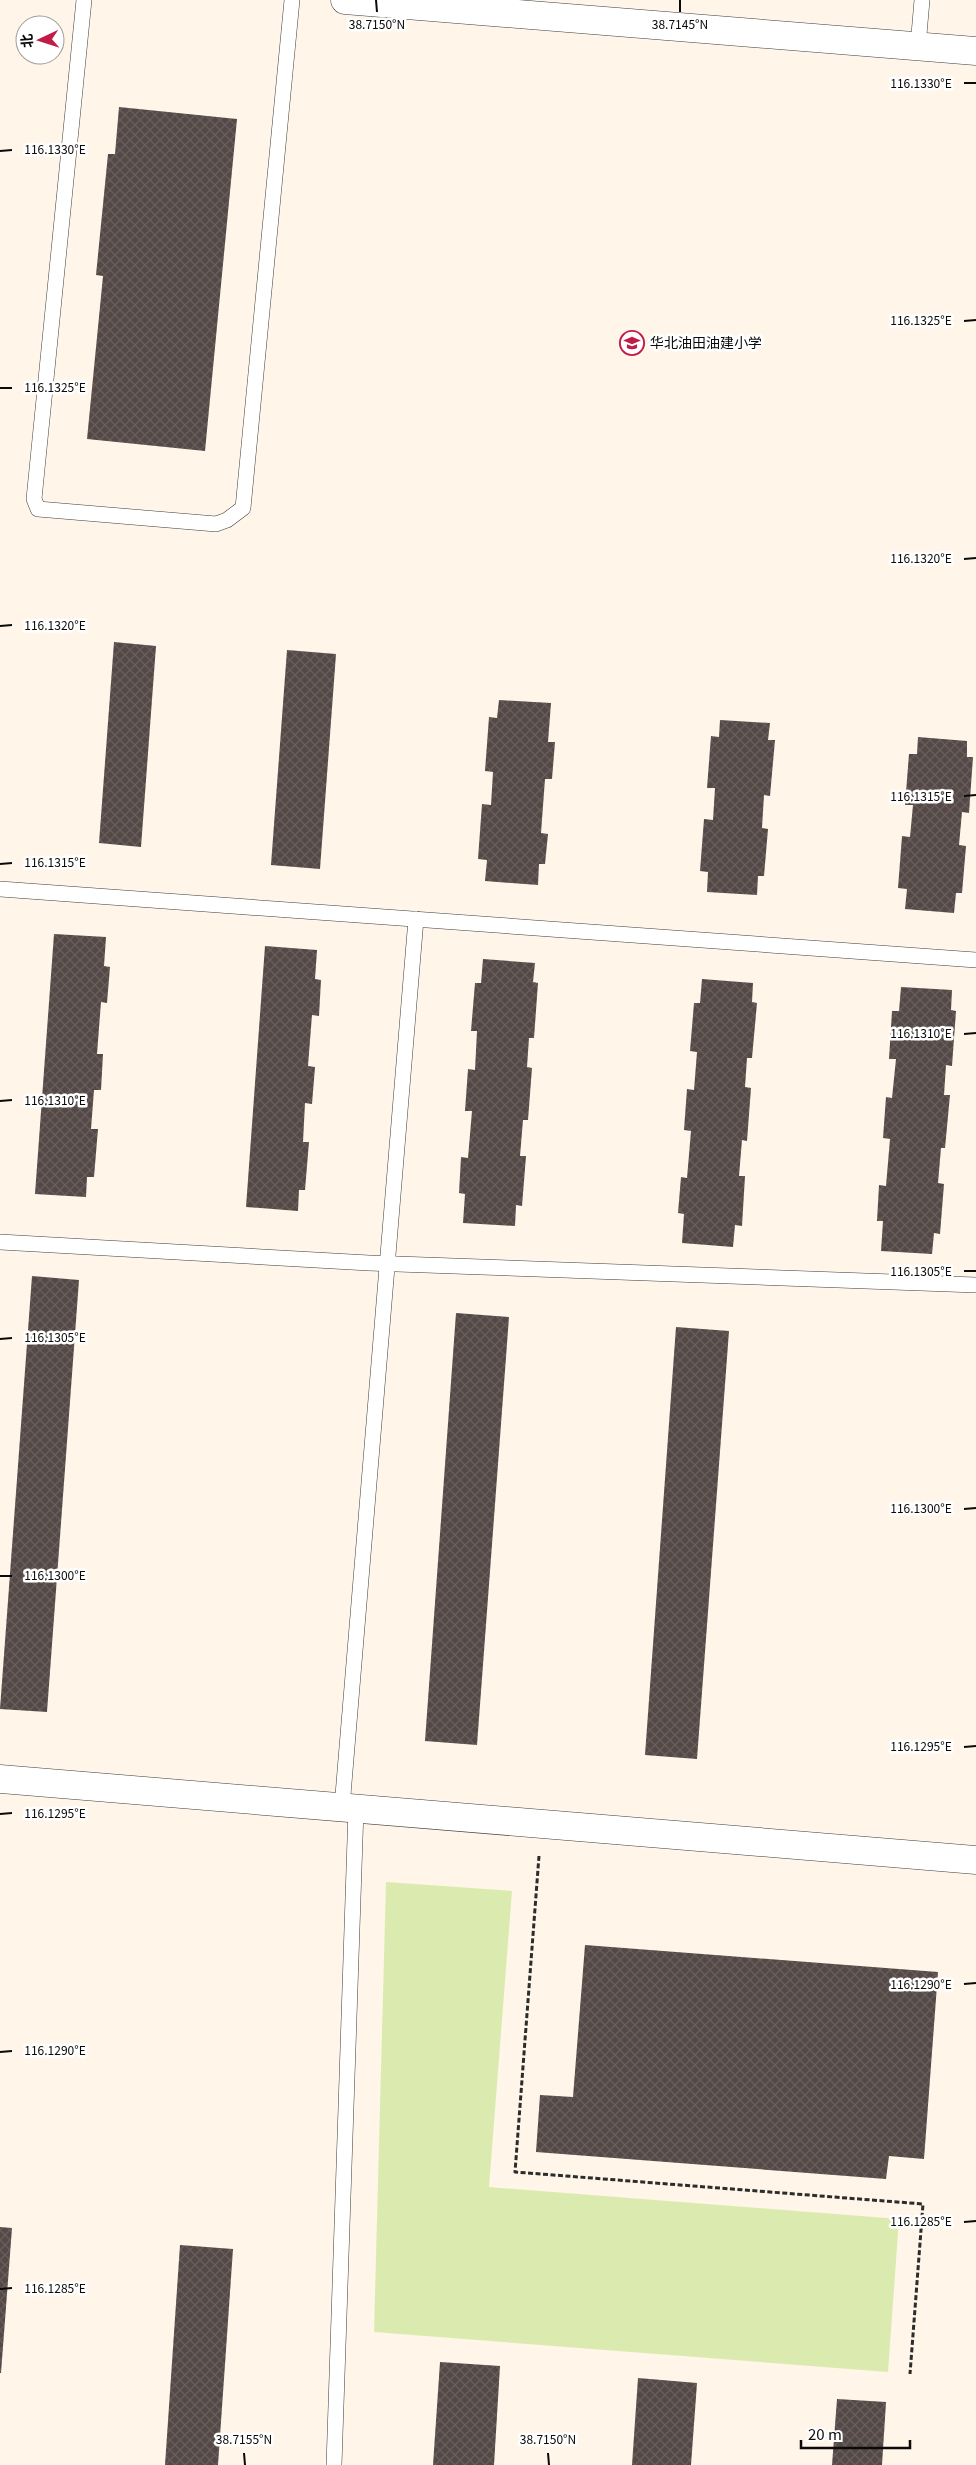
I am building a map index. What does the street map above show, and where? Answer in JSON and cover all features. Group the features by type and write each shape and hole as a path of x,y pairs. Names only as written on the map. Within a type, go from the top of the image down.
{"street":[{"path":"344,0 976,51"},
{"path":"0,1779 976,1860"}],"lane":[{"path":"84,0 34,499 38,509 216,524 227,520 243,508 292,0"},
{"path":"918,46 922,0"},
{"path":"0,889 976,960"},
{"path":"334,2465 349,1808 388,1263 416,919"},
{"path":"0,1242 388,1263 976,1285"}],"path":[{"path":"541,1824 515,2172 923,2204 910,2374"}],"green space":[{"path":"386,1882 512,1891 489,2187 899,2219 888,2372 374,2332"}],"building":[{"path":"119,107 237,119 205,451 87,439 103,276 96,275 108,154 115,154"},
{"path":"114,642 156,646 141,847 99,843"},
{"path":"287,650 336,654 320,869 271,865"},
{"path":"499,700 551,703 548,742 555,742 552,779 545,779 541,833 548,834 545,864 539,864 538,885 485,881 487,860 478,859 482,804 491,805 493,772 485,771 489,717 497,718"},
{"path":"720,720 770,723 768,740 775,740 770,796 764,795 762,828 768,829 764,876 758,876 757,895 707,892 708,872 700,871 704,819 713,820 715,788 707,788 711,736 719,737"},
{"path":"918,737 967,741 967,757 973,757 969,813 962,812 959,845 966,846 962,893 956,893 954,913 905,909 907,889 898,888 902,836 910,837 913,805 905,805 909,754 917,754"},
{"path":"54,934 106,937 104,966 110,967 107,1003 101,1002 97,1054 103,1054 101,1090 94,1090 91,1129 98,1129 94,1177 87,1177 86,1197 35,1194"},
{"path":"265,946 317,950 315,979 321,980 319,1016 312,1015 308,1066 315,1067 312,1104 305,1103 303,1142 309,1142 305,1190 299,1190 298,1211 246,1207"},
{"path":"483,959 535,963 533,982 538,983 534,1038 529,1038 527,1067 532,1068 528,1120 523,1120 520,1156 526,1156 522,1206 516,1205 515,1226 463,1223 465,1194 459,1193 461,1157 468,1158 472,1111 465,1111 468,1069 475,1070 477,1031 471,1031 475,983 481,983"},
{"path":"702,979 753,983 752,1002 757,1003 752,1058 747,1058 745,1087 751,1088 747,1141 742,1140 739,1176 745,1176 742,1226 735,1225 733,1247 682,1243 684,1214 678,1213 681,1177 687,1178 691,1131 684,1130 687,1089 694,1090 697,1052 690,1051 694,1003 700,1003"},
{"path":"901,987 952,990 951,1010 956,1011 952,1066 946,1065 944,1095 950,1095 945,1148 941,1148 938,1183 944,1184 940,1234 934,1233 932,1254 881,1251 883,1221 877,1221 879,1185 886,1186 890,1139 883,1138 886,1097 892,1098 896,1059 889,1059 892,1011 899,1011"},
{"path":"32,1276 79,1280 47,1712 0,1709"},
{"path":"456,1313 509,1317 477,1745 425,1741"},
{"path":"676,1327 729,1331 697,1759 645,1755"},
{"path":"585,1945 938,1972 924,2159 889,2156 886,2179 536,2152 540,2095 573,2097"},
{"path":"0,2227 12,2228 1,2373 0,2373"},
{"path":"180,2245 233,2249 218,2465 165,2465"},
{"path":"440,2362 500,2366 494,2465 433,2465"},
{"path":"638,2378 697,2383 691,2465 632,2465"},
{"path":"837,2399 886,2402 882,2465 832,2465"}],"place":[{"name":"华北油田油建小学","path":"632,343"}]}
